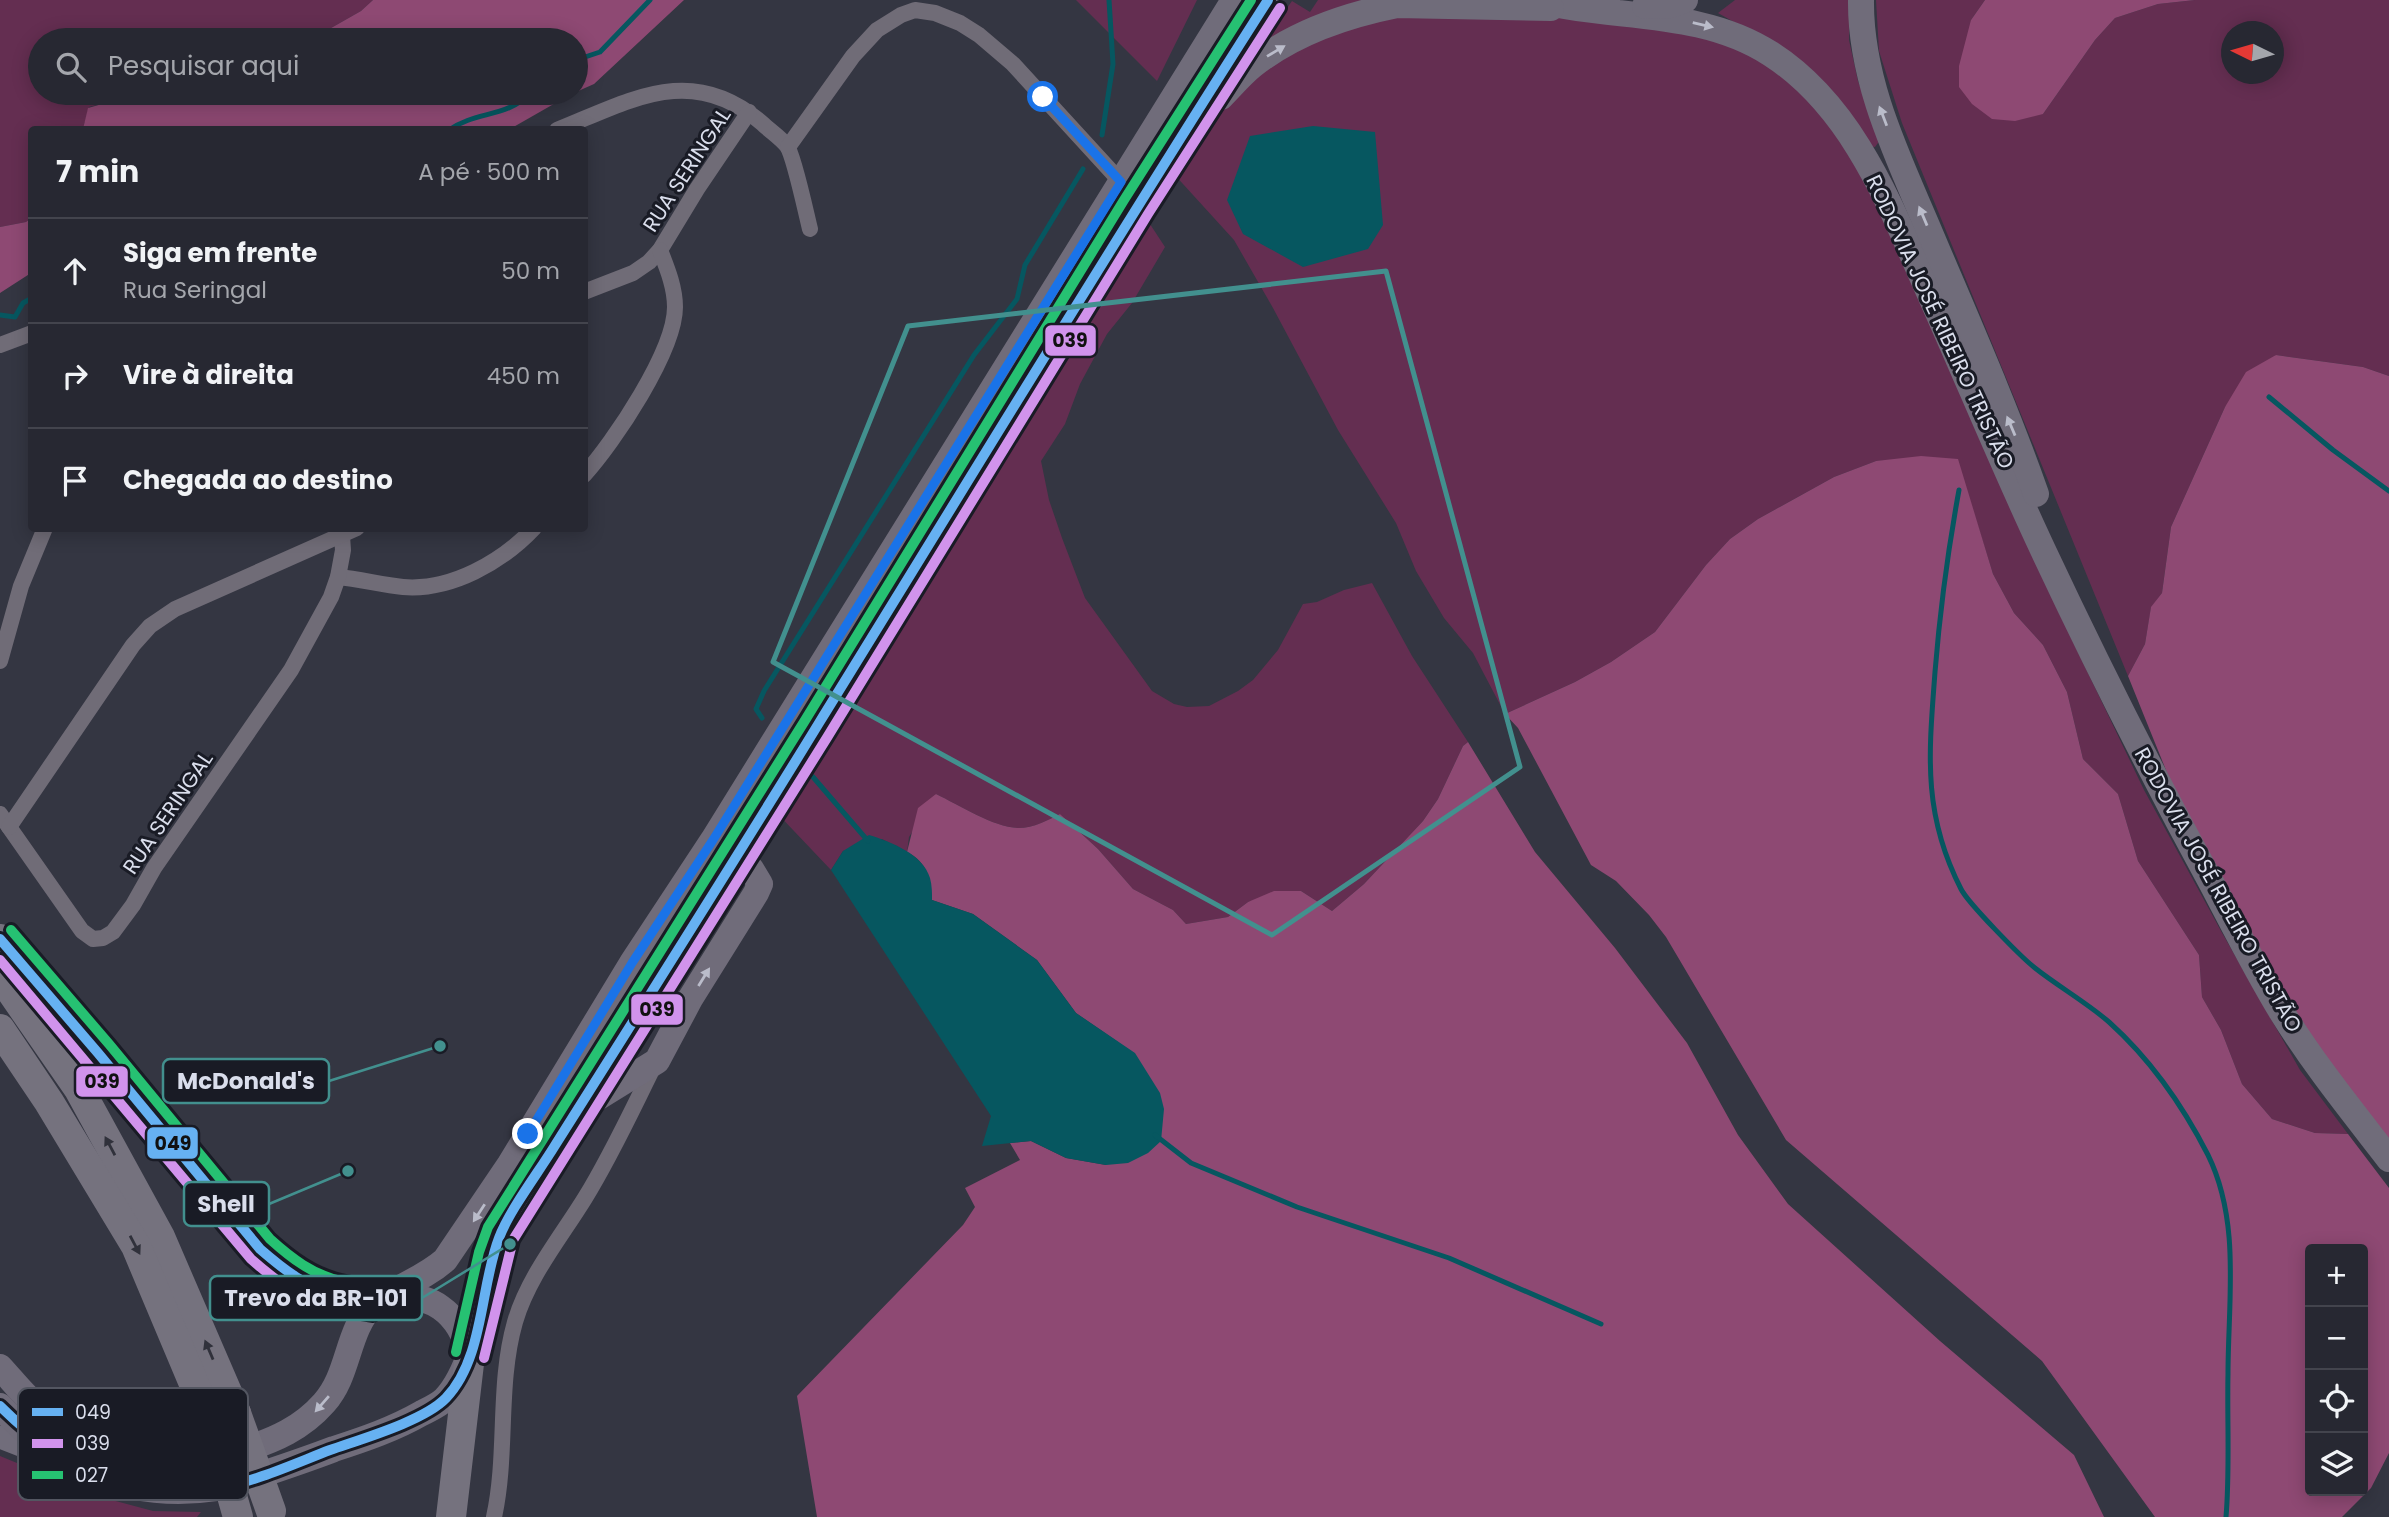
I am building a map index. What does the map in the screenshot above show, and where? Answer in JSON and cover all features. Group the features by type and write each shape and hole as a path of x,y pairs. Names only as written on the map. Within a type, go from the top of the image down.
{"highway":[{"path":"0,939 260,1249 290,1273 320,1290 376,1301"},
{"path":"0,975 79,1089 160,1237 213,1388"},
{"path":"0,1029 50,1102 136,1246 207,1388"},
{"path":"0,1058 50,1102"},
{"path":"451,1517 470,1355"},
{"path":"248,1468 272,1514"}],"main road":[{"path":"1170,101 1216,0"},
{"path":"248,1448 271,1441 302,1424 317,1411 334,1388 363,1314 376,1301 434,1270 460,1241 632,963 713,840 1234,0"},
{"path":"248,1479 396,1429 444,1401 456,1384 470,1355 500,1234 1136,207 1268,0"},
{"name":"RODOVIA JOSÉ RIBEIRO TRISTÃO","path":"1535,0 1577,9 1679,19 1720,29 1770,53 1814,88 1847,130 1882,189 2042,549 2164,794 2278,1006 2389,1159"},
{"path":"1188,128 1251,67 1270,54 1331,24 1374,10 1397,5 1577,9 1671,5 1685,0"},
{"name":"RODOVIA JOSÉ RIBEIRO TRISTÃO","path":"1861,0 1863,49 1876,99 2018,442 2054,546 2071,607"},
{"path":"577,1111 657,1060 760,884 751,869 713,840"},
{"path":"376,1301 398,1296 419,1297 438,1304 454,1319 466,1339 470,1355"},
{"path":"0,1367 19,1388"},
{"path":"0,1406 18,1425"},
{"path":"0,1437 18,1444"}],"street":[{"path":"810,229 788,147 853,56 877,30 915,10 935,13 960,23 979,35 1013,64 1121,182"},
{"name":"RUA SERINGAL","path":"567,126 625,103 683,89 729,100 749,112 788,147"},
{"name":"RUA SERINGAL","path":"588,290 633,273 660,250 749,112"},
{"name":"RUA SERINGAL","path":"588,470 625,422 674,325 674,297 660,250"},
{"path":"0,345 28,334"},
{"path":"0,661 21,586 43,532"},
{"name":"RUA SERINGAL","path":"342,536 338,577 331,597 291,670 154,868 133,905 113,932 103,938 93,939 82,931 5,821 120,662 150,626 175,609 350,532"},
{"path":"338,577 402,587 427,587 455,582 514,546 530,532"},
{"path":"494,1517 501,1474 507,1367 516,1319 532,1283 599,1172 657,1060"}],"highlighted area":[{"path":"1386,271 1520,767 1272,935 773,662 908,326"}],"shaded area":[{"path":"0,0 373,0 361,11 331,28 28,28 28,105 96,105 89,107 84,126 28,126 28,220 0,227"},
{"path":"373,0 684,0 588,87 588,28 331,28 361,11"},
{"path":"1076,0 1197,0 1157,81"},
{"path":"1318,0 1380,0 1261,45 1292,1 1310,12"},
{"path":"1735,0 1850,0 1849,40 1858,81 1881,139 1875,147 1866,146 1764,39 1718,13"},
{"path":"1876,0 1985,0 1971,20 2043,114 2095,40 2115,18 2158,4 2195,0 2389,0 2389,376 2363,367 2276,355 2225,407 2171,527 2162,593 2151,608 2145,644 2128,676 1902,123 1879,51"},
{"path":"1985,0 2195,0 2158,4 2115,18 2095,40 2043,114 2015,121 1992,119 1972,104 1959,87 1959,66 1971,20"},
{"path":"1428,11 1624,20 1720,37 1794,78 1849,149 1948,354 2043,579 2144,790 2300,1070 2348,1134 2315,1133 2272,1119 2242,1084 2221,1030 2202,997 2199,955 2138,861 2118,794 2083,759 2067,692 2043,645 2014,613 1993,574 1957,459 1876,461 1834,477 1758,519 1730,539 1706,565 1655,632 1611,662 1575,682 1505,714 1473,653 1444,618 1416,571 1396,523 1338,430 1234,240 1173,173 1193,137 1265,67 1338,30"},
{"path":"99,105 552,105 515,126 84,126 88,108"},
{"path":"1146,218 1165,247 1132,303 1107,334 1080,384 1065,424 1041,461 1049,500 1085,598 1152,691 1174,704 1187,707 1209,706 1253,680 1278,650 1303,604 1317,602 1344,590 1372,583 1412,656 1468,742 1463,746 1438,799 1423,821 1364,884 1332,911 1301,891 1248,902 1228,917 1186,924 1173,910 1133,889 1098,849 1060,814 1030,827 1008,827 987,820 936,794 909,837 907,852 882,839 843,851 831,870 775,811"},
{"path":"28,220 28,275 0,293 0,227"},
{"path":"2276,355 2363,367 2389,376 2389,1147 2321,1056 2281,989 2170,780 2128,676 2145,644 2151,607 2162,593 2171,527 2225,407 2246,372"},
{"path":"1921,456 1958,459 1993,574 2014,613 2043,645 2067,692 2083,759 2118,794 2138,861 2199,955 2202,997 2221,1030 2242,1084 2272,1119 2315,1133 2348,1134 2389,1188 2389,1453 2368,1491 2368,1244 2305,1244 2305,1496 2363,1496 2342,1517 2155,1517 2042,1361 1786,1140 1666,937 1616,881 1591,865 1518,728 1505,714 1575,682 1611,662 1655,632 1706,565 1730,539 1758,519 1834,477 1876,461"},
{"path":"1468,742 1535,852 1615,948 1687,1043 1738,1135 1788,1204 1940,1341 2074,1455 2104,1517 817,1517 797,1396 963,1225 975,1207 965,1188 1020,1160 1010,1143 1031,1141 1066,1158 1106,1165 1118,1042 1076,1013 1037,960 973,914 932,900 927,872 914,856 907,852 918,808 936,794 987,820 1018,828 1035,825 1060,814 1098,849 1133,889 1173,910 1186,924 1228,917 1248,902 1274,891 1301,891 1332,911 1364,884 1423,821 1438,799 1463,746"},
{"path":"0,1456 18,1463 18,1500 112,1500 153,1511 201,1512 197,1517 0,1517"}],"water":[{"path":"1313,126 1375,132 1383,225 1368,249 1303,267 1243,234 1227,200 1250,136"},
{"path":"869,835 896,845 921,862 930,878 932,900 973,914 1037,960 1076,1013 1135,1053 1160,1093 1164,1109 1161,1141 1148,1153 1128,1163 1106,1165 1066,1158 1031,1141 982,1146 991,1116 831,870 843,851"}],"waterway":[{"path":"588,56 600,52 650,0"},
{"path":"1102,135 1113,64 1109,0"},
{"path":"456,126 514,105"},
{"path":"762,718 756,709 764,691 974,355 1017,299 1025,265 1083,169"},
{"path":"0,315 15,317 23,303 28,300"},
{"path":"2269,397 2333,450 2389,491"},
{"path":"1959,490 1942,603 1931,729 1931,782 1940,834 1948,861 1961,889 1974,906 2028,962 2124,1036 2164,1084 2208,1155 2225,1207 2229,1234 2226,1517"},
{"path":"813,777 868,841"},
{"path":"1155,1135 1191,1163 1297,1207 1449,1258 1601,1324"}],"transit line":[{"name":"027","path":"456,1352 479,1252 488,1227 804,722 1124,200 1251,0"},
{"name":"049","path":"248,1480 408,1422 436,1406 458,1382 474,1343 499,1238 524,1192 720,882 1268,0"},
{"name":"039","path":"484,1358 513,1240 828,736 1148,214 1280,8"},
{"name":"027","path":"11,930 270,1239 294,1259 321,1275 379,1287"},
{"name":"049","path":"0,939 260,1249 316,1288 337,1295 376,1301"},
{"name":"039","path":"0,960 251,1259 280,1282 311,1301 335,1309 373,1315"},
{"name":"049","path":"0,1406 18,1423"}],"place":[{"name":"McDonald's","path":"440,1046"},
{"name":"Shell","path":"348,1171"},
{"name":"Trevo da BR-101","path":"510,1244"}],"route":[{"path":"528,1134 632,963 713,840 1121,182 1043,97"}]}
